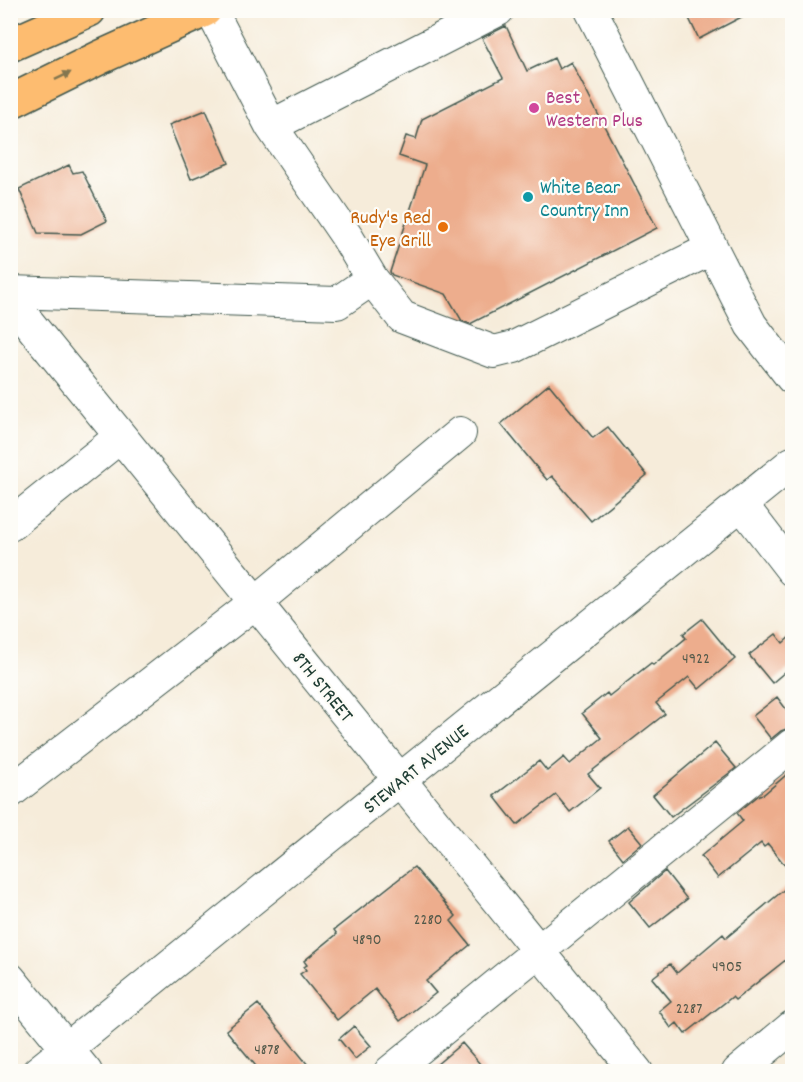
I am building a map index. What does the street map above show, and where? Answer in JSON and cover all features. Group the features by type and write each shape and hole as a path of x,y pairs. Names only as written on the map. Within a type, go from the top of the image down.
{"main road":[{"path":"10,45 90,10"},
{"path":"10,102 101,57 205,10"}],"street":[{"path":"211,10 271,126 347,237 372,279 402,317 494,352 514,347 711,249"},
{"path":"271,126 498,10"},
{"path":"591,10 751,325 792,378"},
{"path":"10,292 338,303 372,279"},
{"name":"8TH STREET","path":"10,300 637,1071"},
{"path":"10,792 256,602 460,433"},
{"path":"10,525 120,437"},
{"name":"STEWART AVENUE","path":"38,1071 76,1060 401,779 792,463"},
{"path":"742,505 792,570"},
{"path":"390,1071 792,745"},
{"path":"10,979 76,1060"},
{"path":"738,1071 792,1027"}],"building":[{"path":"685,10 755,10 699,39"},
{"name":"White Bear Country Inn","path":"506,26 527,71 554,58 559,69 571,62 657,228 470,324 462,321 446,294 392,275 390,272 425,165 399,156 406,136 416,139 422,119 503,78 482,38"},
{"path":"206,110 229,163 191,179 169,125"},
{"path":"69,165 73,173 82,171 107,221 81,234 38,233 19,189"},
{"path":"549,384 593,438 608,427 647,475 591,521 552,476 547,480 501,424"},
{"path":"702,619 735,659 699,689 689,677 656,703 665,714 588,774 600,788 570,812 556,795 517,825 494,796 539,761 547,771 564,757 570,764 602,738 582,713 607,693 609,696 651,663 653,665 686,638 683,634"},
{"path":"776,634 783,643 792,635 792,666 772,683 749,655"},
{"path":"777,697 792,717 792,727 781,731 771,739 753,716"},
{"path":"715,743 736,768 671,817 653,795"},
{"path":"792,770 792,874 768,844 764,847 761,843 718,878 701,856 743,821 737,813"},
{"path":"628,826 642,843 623,859 609,841"},
{"path":"414,867 456,916 451,921 470,945 426,981 436,993 400,1021 375,989 337,1020 300,974 306,970 304,967 307,965 304,961 337,934 334,930"},
{"path":"665,871 687,899 650,928 629,902"},
{"path":"792,883 792,955 735,1000 732,997 685,1034 677,1023 671,1028 659,1011 671,1001 652,978 670,964 677,973 723,934 726,938"},
{"path":"258,1004 313,1071 260,1071 226,1030"},
{"path":"354,1026 371,1046 355,1059 339,1039"},
{"path":"462,1043 486,1071 429,1071"}],"place":[{"name":"Best Western Plus","path":"534,108"},
{"name":"White Bear Country Inn","path":"528,197"},
{"name":"Rudy's Red Eye Grill","path":"443,227"}]}
